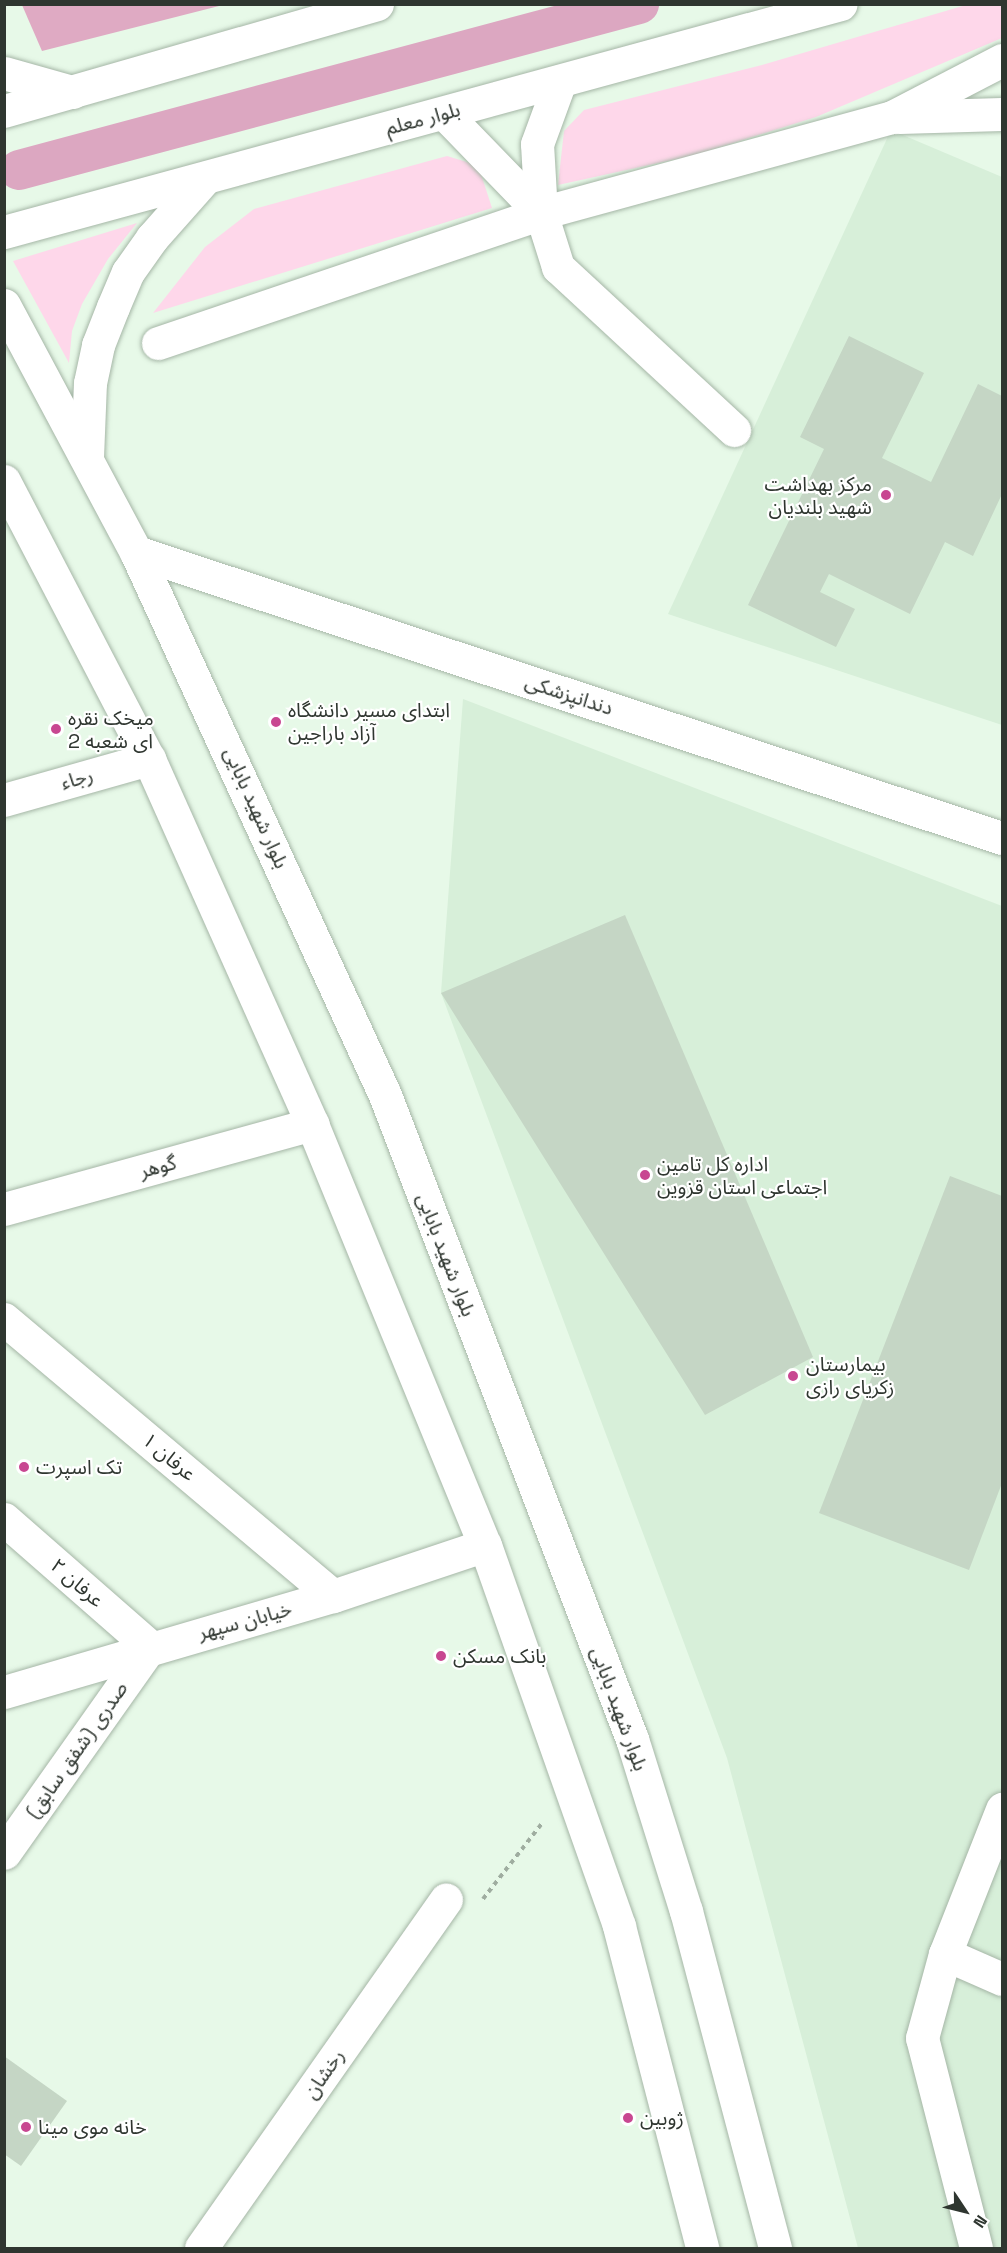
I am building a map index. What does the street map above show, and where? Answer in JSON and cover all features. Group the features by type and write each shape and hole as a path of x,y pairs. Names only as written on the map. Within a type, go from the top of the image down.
{"main road":[{"path":"4,111 377,4"},
{"name":"بلوار معلم","path":"4,232 841,4"},
{"path":"158,343 541,213 892,117 1002,60"},
{"path":"4,73 72,92"},
{"path":"560,81 537,144 541,213 558,267 734,430"},
{"path":"444,112 541,213"},
{"path":"892,117 1002,114"},
{"path":"87,459 90,383 98,345 113,307 128,272 152,238 205,178"},
{"name":"بلوار شهید بابایی","path":"4,305 136,552 385,1095 632,1739 686,1911 775,2248"},
{"path":"4,481 149,759 312,1124 484,1545 572,1785 619,1926 702,2248"},
{"name":"دندانپزشکی","path":"136,552 1002,838"},
{"name":"رجاء","path":"4,800 149,759"},
{"name":"گوهر","path":"4,1209 312,1124"},
{"name":"عرفان ۱","path":"4,1319 333,1596"},
{"name":"عرفان ۲","path":"4,1520 150,1647"},
{"name":"خیابان سپهر","path":"4,1692 150,1647 333,1596 484,1545"},
{"name":"صدری (شفق سابق)","path":"4,1853 150,1647"},
{"path":"976,2248 922,2038 945,1954 1002,1809"},
{"name":"رخشان","path":"201,2248 446,1900"},
{"path":"945,1954 1002,1979"}],"path":[{"path":"446,1900 482,1900 572,1785"}],"shaded area":[{"path":"22,5 223,5 42,51"},
{"path":"966,5 1002,5 1002,38 816,117 695,155 558,185 564,131 584,110 762,65"},
{"path":"891,130 1002,177 1002,725 668,614"},
{"path":"447,156 470,163 480,171 492,208 153,313 205,247 254,209"},
{"path":"137,223 108,259 82,304 72,331 69,363 13,261"},
{"name":"بیمارستان زکریای رازی","path":"463,699 1002,906 1002,2248 858,2248 727,1758 441,993"}],"building":[{"path":"849,336 924,373 882,458 931,482 978,384 1002,396 1002,494 973,556 945,542 910,614 829,574 820,592 855,609 836,647 748,605 824,449 800,437"},
{"name":"اداره کل تامین اجتماعی استان قزوین","path":"625,915 813,1357 705,1415 441,993"},
{"path":"950,1176 1002,1196 1002,1483 969,1570 819,1513"},
{"name":"خانه موی مینا","path":"4,2056 67,2101 21,2166 4,2154"}],"waterway":[{"path":"19,170 639,4"}],"place":[{"name":"مرکز بهداشت شهید بلندیان","path":"886,495"},
{"name":"ابتدای مسیر دانشگاه آزاد باراجین","path":"276,722"},
{"name":"میخک نقره ای شعبه 2","path":"56,729"},
{"name":"اداره کل تامین اجتماعی استان قزوین","path":"645,1175"},
{"name":"بیمارستان زکریای رازی","path":"793,1376"},
{"name":"تک اسپرت","path":"24,1467"},
{"name":"بانک مسکن","path":"441,1656"},
{"name":"ژوبین","path":"628,2118"},
{"name":"خانه موی مینا","path":"26,2127"}]}
